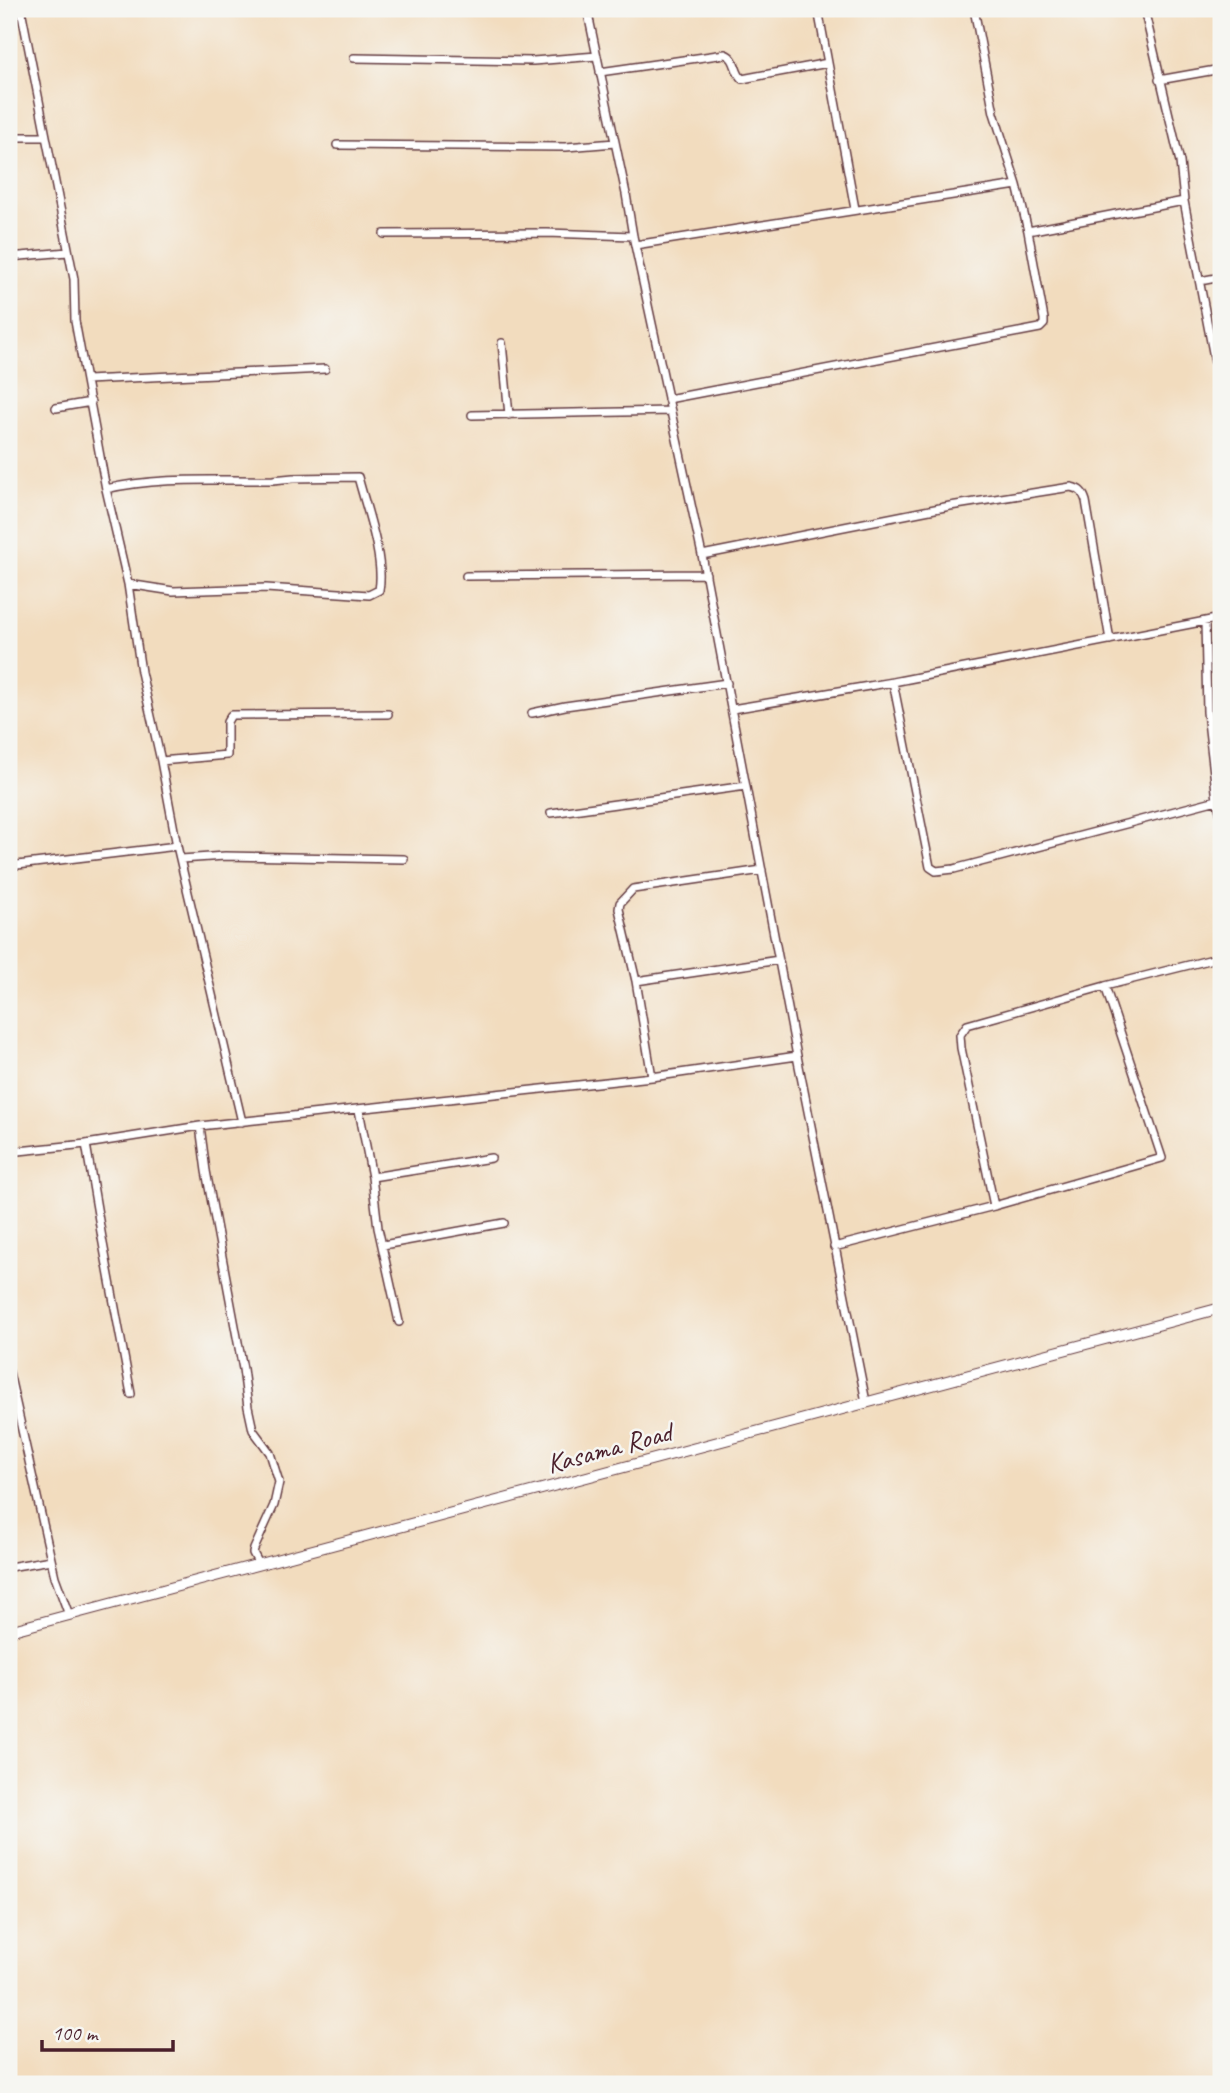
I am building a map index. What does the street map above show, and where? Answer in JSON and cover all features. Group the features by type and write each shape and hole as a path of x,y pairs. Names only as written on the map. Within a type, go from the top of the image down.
{"street":[{"path":"21,9 74,279 75,321 106,489 128,584 141,672 177,846 242,1122"},
{"path":"587,9 706,574 797,1056 866,1402"},
{"path":"818,9 855,209"},
{"path":"668,399 1040,328 1044,324 1028,231 994,113 974,9"},
{"path":"1144,9 1180,162 1184,201 1221,394"},
{"path":"600,72 726,54 733,60 742,79 828,63"},
{"path":"354,58 533,61 597,56"},
{"path":"1159,80 1221,69"},
{"path":"9,137 46,137"},
{"path":"337,145 566,147 615,143"},
{"path":"635,245 1017,186"},
{"path":"1028,231 1184,201"},
{"path":"384,234 547,233 633,236"},
{"path":"9,257 68,253"},
{"path":"1200,281 1221,277"},
{"path":"502,343 509,415"},
{"path":"86,380 325,369"},
{"path":"56,408 91,402"},
{"path":"472,415 671,411"},
{"path":"106,489 150,482 358,477 378,556 381,579 380,590 369,595 266,588 173,591 128,584"},
{"path":"702,555 950,506 1071,486 1079,488 1086,501 1110,640"},
{"path":"466,576 706,574"},
{"path":"732,709 893,682 1221,618"},
{"path":"1205,622 1207,712 1221,816"},
{"path":"893,682 930,867 936,871 954,869 1217,800"},
{"path":"532,713 727,683"},
{"path":"161,761 227,755 228,722 231,715 387,714"},
{"path":"551,813 746,786"},
{"path":"9,866 177,846"},
{"path":"181,859 225,856 404,859"},
{"path":"652,1077 620,903 633,889 762,870"},
{"path":"994,1206 961,1048 960,1035 967,1025 1221,957"},
{"path":"636,981 779,960"},
{"path":"834,1247 994,1206 1162,1158 1105,986"},
{"path":"9,1152 86,1144 200,1126 652,1077 797,1056"},
{"path":"359,1110 372,1177 378,1228 399,1322"},
{"path":"200,1126 253,1430 270,1453 279,1482 274,1505 253,1553 259,1564"},
{"path":"86,1144 131,1394"},
{"path":"372,1177 491,1158"},
{"path":"383,1245 504,1223"},
{"name":"Kasama Road","path":"9,1631 1221,1308"},
{"path":"9,1372 55,1577 69,1615"},
{"path":"9,1567 51,1560"}]}
